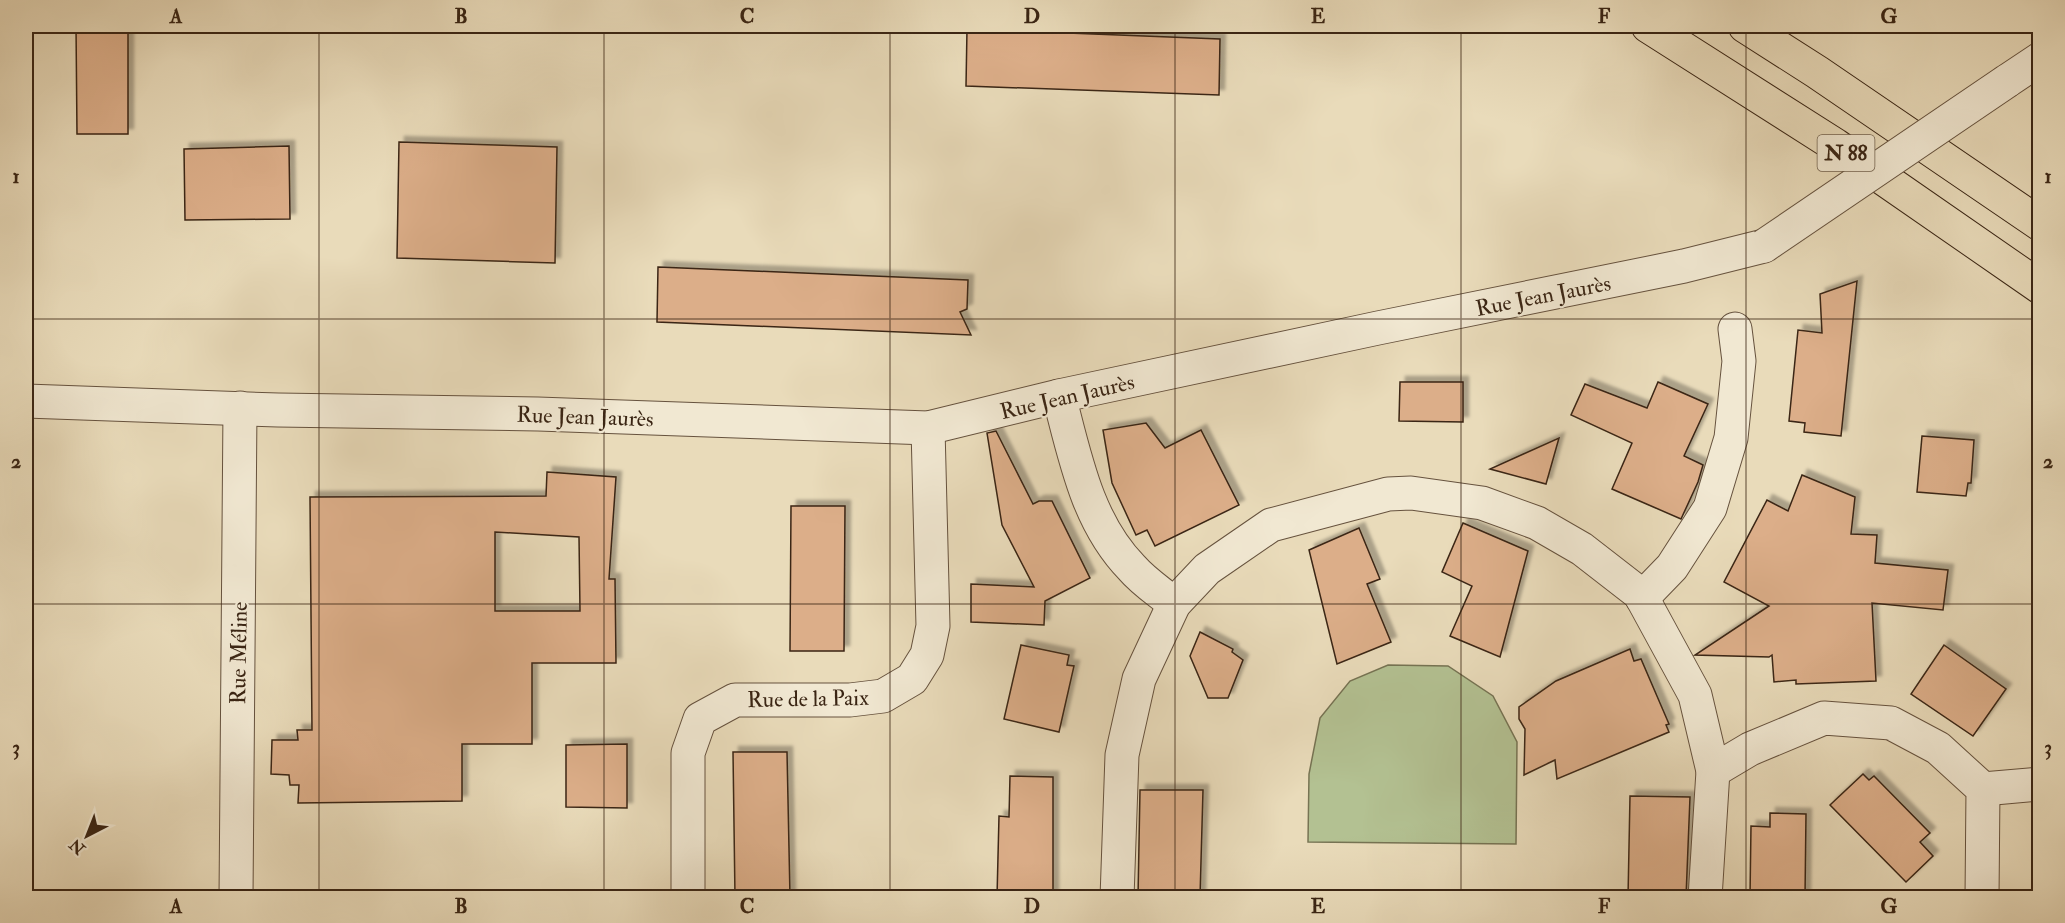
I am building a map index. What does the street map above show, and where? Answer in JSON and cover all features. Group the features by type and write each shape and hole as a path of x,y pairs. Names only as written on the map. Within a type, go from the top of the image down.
{"highway":[{"name":"N 88","path":"1648,26 1835,145 2040,286"},
{"name":"N 88","path":"1745,26 1817,72 2040,224"}],"street":[{"name":"Rue Jean Jaurès","path":"26,400 278,410 538,414 928,428 1059,396 1684,266 1764,246 2007,81 2039,56"},
{"path":"1642,598 1672,567 1710,508 1731,438 1739,361 1735,328"},
{"path":"1059,396 1078,471 1101,527 1132,568 1174,604"},
{"name":"Rue Méline","path":"236,897 240,408"},
{"name":"Rue de la Paix","path":"687,897 688,753 700,719 735,700 850,700 883,696 912,679 927,655 933,627 928,428"},
{"path":"1117,897 1122,755 1139,679 1174,604 1207,569 1271,525 1388,494 1411,494 1482,503 1537,523 1582,549 1640,594 1695,694 1713,771 1705,897"},
{"path":"1713,771 1750,749 1824,718 1891,723 1938,748 1983,789 2040,784"},
{"path":"1982,897 1983,789"}],"green space":[{"path":"1388,665 1448,666 1493,696 1517,742 1516,844 1308,842 1309,774 1320,718 1350,681"}],"building":[{"path":"76,26 128,26 128,134 77,134"},
{"path":"967,29 1220,39 1219,95 966,86"},
{"path":"399,142 557,147 555,263 397,258"},
{"path":"289,146 290,219 185,220 184,149"},
{"path":"658,267 968,280 967,309 960,312 971,335 657,322"},
{"path":"1857,281 1841,436 1804,432 1805,423 1789,421 1798,330 1822,333 1820,294"},
{"path":"1400,382 1463,382 1463,422 1399,421"},
{"path":"1658,382 1708,404 1684,456 1703,465 1681,519 1612,489 1632,443 1571,415 1585,384 1647,408"},
{"path":"1146,423 1165,448 1201,430 1239,505 1155,546 1147,530 1136,535 1112,483 1103,430"},
{"path":"996,431 1033,504 1039,501 1052,501 1090,578 1045,601 1044,625 971,622 971,584 1034,587 1002,525 987,433"},
{"path":"1922,436 1974,440 1971,483 1968,483 1966,496 1917,492"},
{"path":"1559,438 1546,484 1490,469"},
{"path":"547,472 616,477 609,579 615,579 616,663 532,663 532,744 462,744 462,801 298,803 299,785 290,785 289,775 271,774 272,740 298,740 297,730 312,730 310,497 546,496","holes":["495,532 579,537 580,611 495,611"]},
{"path":"1802,475 1855,497 1851,534 1877,535 1875,563 1948,570 1943,610 1872,603 1876,681 1796,684 1796,680 1774,682 1772,655 1769,657 1695,655 1769,606 1724,582 1767,500 1788,511"},
{"path":"791,506 845,506 844,651 790,651"},
{"path":"1463,523 1528,551 1500,657 1450,636 1472,586 1442,572"},
{"path":"1359,528 1380,579 1367,584 1391,642 1337,664 1309,550"},
{"path":"1200,632 1233,649 1232,652 1243,660 1228,698 1208,698 1190,656"},
{"path":"1021,645 1069,655 1067,665 1074,666 1059,732 1004,719"},
{"path":"1944,645 2006,689 1973,736 1911,694"},
{"path":"1630,649 1634,661 1641,659 1669,724 1666,725 1669,732 1557,779 1555,760 1524,775 1525,729 1519,719 1519,707 1556,681"},
{"path":"627,744 627,808 566,807 566,745"},
{"path":"733,752 787,752 790,897 735,897"},
{"path":"1863,774 1869,780 1874,776 1930,833 1920,842 1933,856 1906,882 1830,805"},
{"path":"1010,776 1053,777 1053,897 997,897 999,816 1009,817"},
{"path":"1140,790 1203,790 1200,897 1138,897"},
{"path":"1630,796 1690,797 1686,897 1628,897"},
{"path":"1770,813 1806,814 1805,897 1750,897 1751,826 1770,827"}]}
